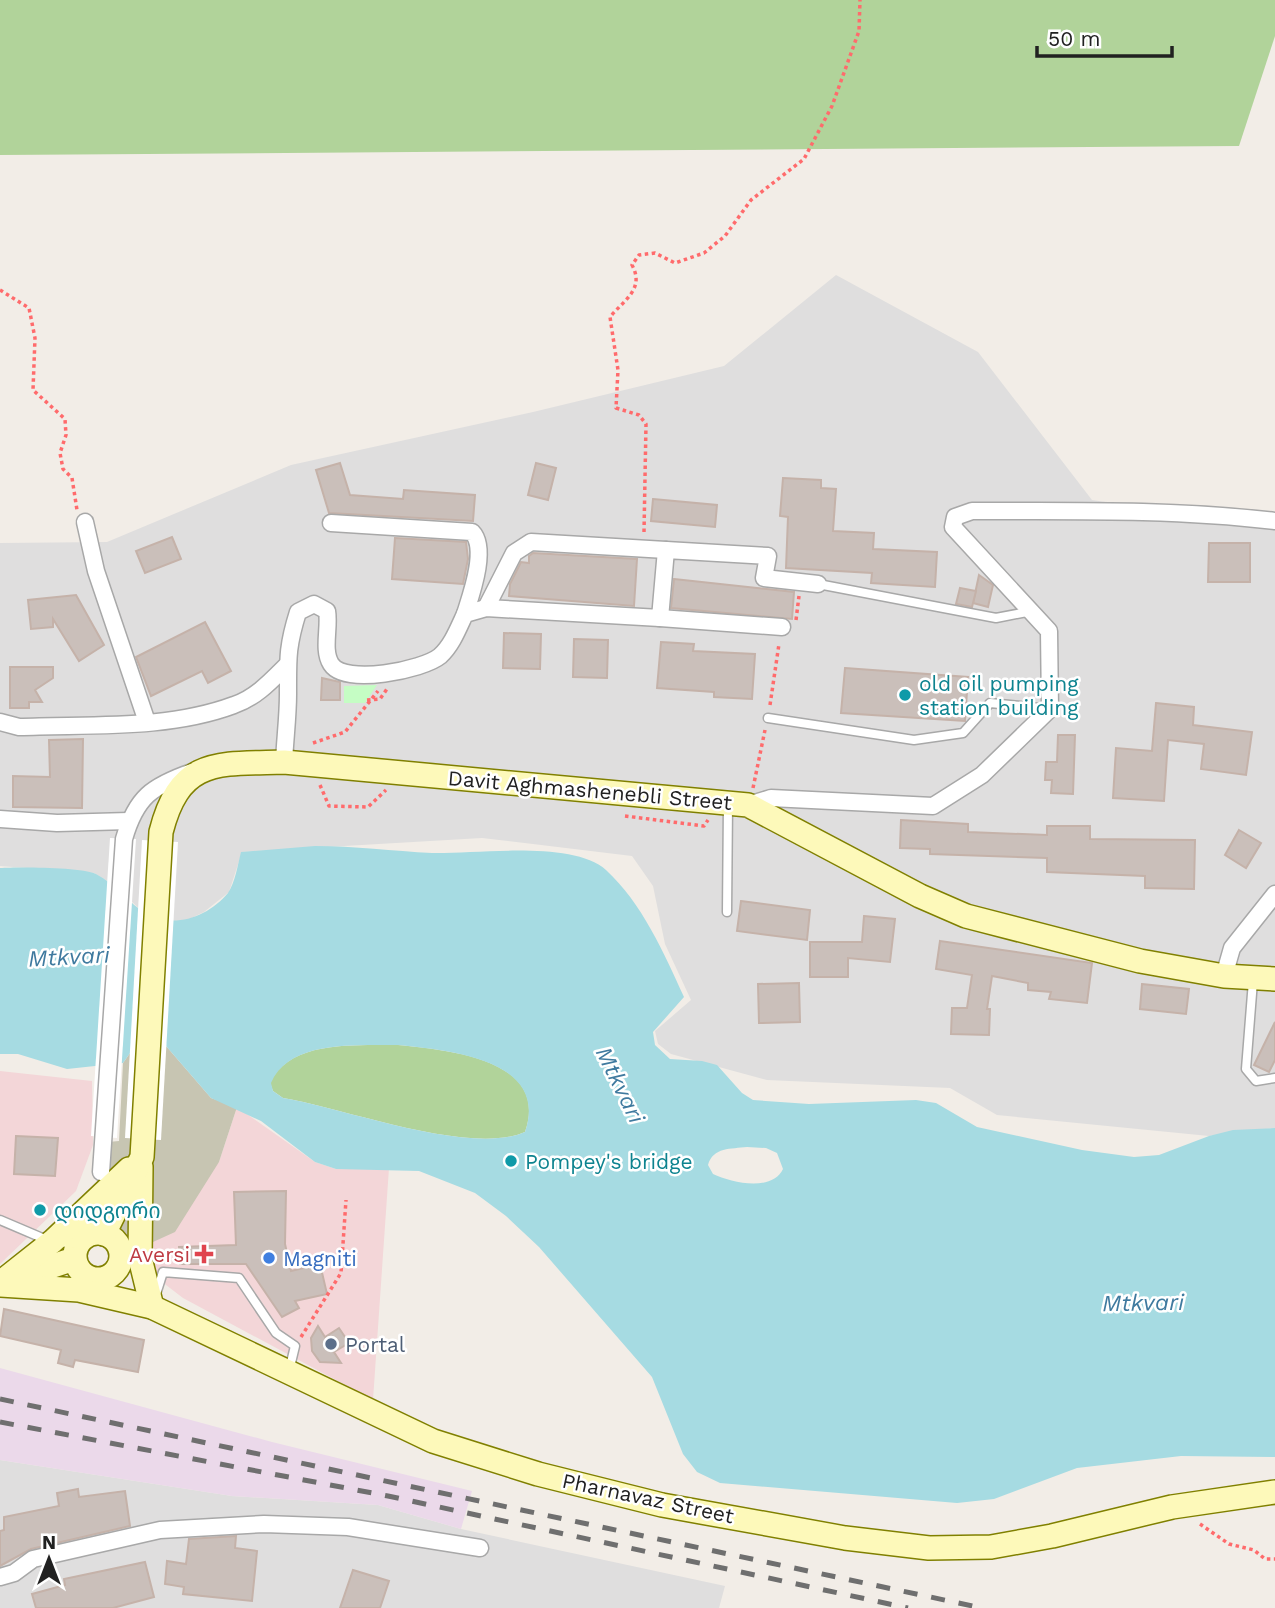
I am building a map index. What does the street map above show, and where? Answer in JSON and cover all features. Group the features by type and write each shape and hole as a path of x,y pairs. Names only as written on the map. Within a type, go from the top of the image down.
{"main road":[{"name":"Davit Aghmashenebli Street","path":"207,766 284,758 743,799 920,896 965,916 1140,961 1224,976 1263,979"},
{"path":"152,1307 140,1258 142,1148 159,841 167,808 183,782 207,766"},
{"path":"104,1234 142,1148"},
{"path":"0,1284 52,1241 142,1148"},
{"path":"0,1284 76,1252 89,1235 104,1234 120,1248 118,1268 108,1278 93,1279 80,1272 76,1252"},
{"path":"118,1268 152,1307"},
{"path":"0,1284 79,1290 152,1307"},
{"name":"Pharnavaz Street","path":"152,1307 433,1441 538,1474 662,1504 845,1538 929,1548 991,1547 1052,1536 1172,1507 1275,1492"}],"street":[{"path":"743,799 933,806 982,775 1050,709 1049,631 953,527 955,517 972,511 1121,511 1215,514 1275,521"},
{"path":"284,758 288,694 286,666 290,635 298,612 314,604 327,611 330,625 326,650 331,665 344,674 362,676 395,671 439,657 455,637 474,587 479,543 472,532 331,523"},
{"path":"86,527 96,571 147,722"},
{"path":"485,608 514,553 531,542 768,556 764,578 818,584"},
{"path":"660,618 666,550"},
{"path":"464,614 485,608 782,627"},
{"path":"0,722 19,727 176,720 236,705 262,690 286,666"},
{"name":"Davit Aghmashenebli Street","path":"101,1172 124,839 139,803 160,783 207,766"},
{"path":"0,819 57,823 130,821"},
{"path":"1224,976 1232,948 1275,894"},
{"path":"0,1577 14,1573 33,1559 160,1530 264,1524 348,1527 480,1548"}],"lane":[{"path":"818,584 996,618 1032,611"},
{"path":"768,718 914,740 963,733 990,703 1050,709"},
{"path":"727,912 743,799"},
{"path":"1263,979 1246,1069 1256,1081 1275,1078"},
{"path":"0,1220 34,1237 52,1241 76,1252"},
{"path":"152,1307 163,1272 239,1278 276,1333 295,1346 288,1374"}],"path":[{"path":"666,550 645,540 646,424 630,410 616,408 618,370 610,317 635,292 637,274 632,265 639,255 654,254 675,263 704,253 725,236 751,200 804,159 832,106 859,31 860,0"},
{"path":"0,290 29,308 35,338 33,390 65,419 66,435 60,453 63,469 72,478 81,531 86,527"},
{"path":"743,799 768,718 782,627 792,627 796,623 800,582"},
{"path":"284,758 345,732 395,671"},
{"path":"369,700 380,699"},
{"path":"320,783 329,806 368,807 392,785"},
{"path":"295,1346 341,1273 346,1200"},
{"path":"1172,1507 1229,1544 1254,1550 1265,1559 1275,1559"}],"shaded area":[{"path":"836,275 978,352 1092,500 1275,527 1275,1128 1209,1136 997,1115 950,1088 767,1080 671,1054 658,1044 655,1031 691,1000 665,944 653,886 632,856 482,838 242,852 229,892 204,912 183,922 165,922 144,913 114,885 94,873 0,866 0,543 107,542 291,465 533,412 724,366"},
{"path":"135,1046 166,1046 211,1098 237,1107 219,1162 175,1232 131,1252 116,1224 108,1142 119,1141 123,1063"},
{"path":"0,1071 92,1081 93,1145 76,1191 0,1264"},
{"path":"237,1107 315,1162 336,1169 389,1168 373,1400 183,1298 136,1262 131,1252 219,1162"},
{"path":"0,1368 272,1442 472,1491 461,1529 378,1505 232,1496 0,1460"},
{"path":"0,1460 232,1496 378,1505 461,1529 725,1586 719,1608 0,1608"}],"green space":[{"path":"0,0 1275,0 1275,36 1239,146 0,155"},
{"path":"377,685 365,703 344,703 344,686"},
{"path":"398,1045 466,1055 509,1073 523,1088 529,1107 525,1132 501,1138 473,1138 406,1128 283,1098 273,1091 270,1083 280,1069 309,1052 345,1046"}],"water":[{"name":"Mtkvari","path":"315,846 432,853 523,851 571,855 591,861 606,870 631,898 660,946 684,997 653,1032 655,1045 670,1059 717,1065 742,1093 753,1100 809,1104 916,1100 936,1103 977,1127 1082,1150 1134,1157 1159,1155 1233,1130 1275,1128 1275,1457 1181,1456 1077,1468 994,1499 957,1503 720,1483 697,1472 683,1454 652,1377 539,1247 506,1216 475,1193 419,1171 336,1169 315,1162 261,1121 211,1098 166,1046 135,1046 123,1063 67,1069 18,1054 0,1054 0,868 50,868 96,874 147,914 179,920 211,909 228,893 241,852","holes":["398,1045 465,1055 508,1073 522,1088 529,1107 525,1132 501,1138 440,1134 283,1098 273,1091 271,1083 280,1069 309,1052 345,1046","766,1148 777,1153 783,1169 778,1176 770,1181 751,1184 713,1174 708,1165 714,1155 723,1150"]}],"pier":[{"path":"110,838 136,839 117,1138 91,1136"},
{"path":"142,840 178,842 161,1140 125,1138"}],"building":[{"path":"340,463 350,495 403,499 404,490 475,495 473,521 329,513 316,470"},
{"path":"536,463 556,468 548,500 528,495"},
{"path":"783,478 821,480 821,488 836,489 833,531 874,533 873,549 937,552 935,587 871,583 872,573 786,568 788,517 780,516"},
{"path":"653,499 717,505 715,527 651,521"},
{"path":"172,537 181,559 145,573 136,551"},
{"path":"395,538 466,542 468,559 463,584 392,579"},
{"path":"1209,543 1250,543 1250,582 1208,582"},
{"path":"533,553 637,559 634,606 509,596 510,584 521,562 529,563 529,556"},
{"path":"979,575 993,585 988,607 973,603"},
{"path":"674,579 794,592 792,619 671,608"},
{"path":"960,588 976,591 972,607 956,604"},
{"path":"76,595 104,645 79,661 53,619 53,627 31,629 28,600"},
{"path":"205,622 231,671 208,683 202,671 151,696 136,657"},
{"path":"504,633 541,634 540,669 503,668"},
{"path":"574,639 608,640 607,678 573,677"},
{"path":"661,642 694,644 693,651 755,654 752,699 714,697 714,692 657,688"},
{"path":"10,667 53,667 53,678 35,690 42,702 29,702 29,708 10,708"},
{"name":"old oil pumping station building","path":"845,668 968,677 965,721 841,713"},
{"path":"322,678 340,682 340,700 321,700"},
{"path":"1156,703 1194,707 1193,725 1252,732 1246,775 1201,769 1204,744 1168,740 1164,801 1113,798 1116,748 1152,751"},
{"path":"1058,735 1075,735 1073,794 1051,793 1052,780 1045,780 1046,762 1057,762"},
{"path":"83,739 82,808 13,807 13,776 50,777 49,740"},
{"path":"901,820 968,824 968,832 1047,835 1047,826 1090,826 1090,839 1195,840 1194,889 1145,888 1145,876 1047,872 1047,858 930,854 930,849 900,848"},
{"path":"1239,830 1261,843 1246,868 1225,855"},
{"path":"741,901 810,910 807,940 737,931"},
{"path":"864,916 895,919 890,962 848,958 848,977 810,977 810,942 862,942"},
{"path":"940,941 1092,963 1087,1003 1049,999 1051,992 1028,990 1028,983 992,976 987,1009 990,1009 989,1035 951,1034 952,1008 967,1008 972,975 936,969"},
{"path":"799,983 800,1022 759,1023 758,984"},
{"path":"1142,984 1189,989 1186,1014 1140,1009"},
{"path":"1275,1022 1275,1060 1269,1072 1254,1065"},
{"path":"16,1136 58,1138 55,1176 14,1174"},
{"path":"286,1191 285,1244 291,1271 320,1264 327,1294 295,1301 299,1308 282,1317 246,1264 180,1264 179,1247 236,1245 234,1192"},
{"path":"4,1309 144,1340 138,1372 75,1360 73,1367 58,1363 61,1350 0,1336"},
{"path":"318,1326 325,1337 339,1328 349,1343 334,1352 341,1363 320,1362 312,1351 311,1338"},
{"path":"78,1489 79,1497 125,1491 130,1526 31,1549 0,1566 0,1531 4,1530 4,1517 59,1506 57,1493"},
{"path":"236,1536 235,1548 257,1551 252,1601 183,1594 184,1587 165,1584 167,1561 186,1564 189,1539"},
{"path":"145,1562 154,1597 113,1608 36,1608 32,1594 65,1585 64,1579"},
{"path":"353,1570 389,1581 380,1608 340,1608"}],"railway":[{"path":"0,1399 982,1608"},
{"path":"0,1422 388,1496 908,1608"}],"place":[{"name":"old oil pumping station building","path":"905,695"},
{"name":"Pompey's bridge","path":"511,1161"},
{"name":"დიდგორი","path":"40,1210"},
{"name":"Aversi","path":"204,1254"},
{"name":"Magniti","path":"269,1258"},
{"name":"Portal","path":"331,1344"}]}
